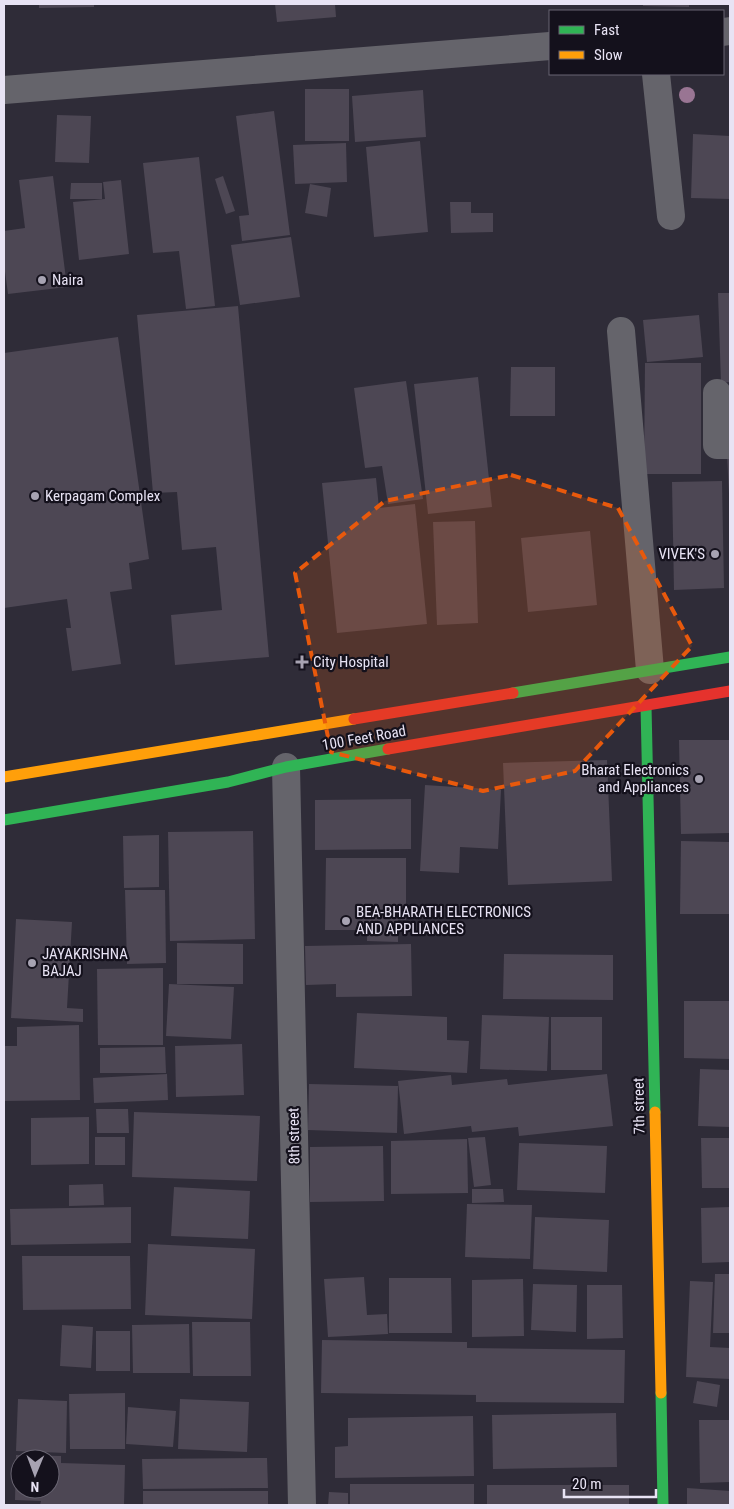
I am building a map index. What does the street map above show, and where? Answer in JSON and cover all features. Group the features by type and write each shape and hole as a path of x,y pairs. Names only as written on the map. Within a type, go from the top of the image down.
{"main road":[{"name":"100 Feet Road","path":"4,776 730,657"},
{"name":"100 Feet Road","path":"4,820 228,782 286,767 730,691"},
{"name":"7th street","path":"646,706 663,1505"}],"street":[{"path":"4,90 549,46"},
{"path":"656,75 671,216"},
{"path":"621,331 650,670"},
{"path":"717,393 717,445 730,445"},
{"name":"8th street","path":"286,767 302,1505"}],"highlighted area":[{"path":"511,475 618,508 692,646 575,771 483,791 331,752 295,573 385,501"}],"building":[{"path":"39,4 94,4 94,7 39,8"},
{"path":"275,4 335,4 336,17 277,22"},
{"path":"643,4 689,4 689,7 643,6"},
{"path":"305,89 349,89 349,141 305,141"},
{"path":"423,90 426,137 355,142 352,96"},
{"path":"274,111 290,235 242,241 239,216 249,215 236,116"},
{"path":"57,115 91,116 89,163 55,162"},
{"path":"693,134 730,136 730,199 691,198"},
{"path":"420,141 428,232 374,237 366,147"},
{"path":"346,143 347,182 295,184 293,145"},
{"path":"199,157 215,306 186,309 179,251 153,253 143,163"},
{"path":"53,176 67,287 8,294 4,264 4,231 25,228 19,180"},
{"path":"223,176 235,211 226,214 215,179"},
{"path":"121,180 129,254 79,260 73,202 105,199 103,182"},
{"path":"71,183 102,183 102,199 70,199"},
{"path":"310,184 331,188 327,217 305,213"},
{"path":"450,202 471,202 471,213 493,213 493,232 451,233"},
{"path":"291,237 300,297 240,305 231,245"},
{"path":"718,293 730,293 730,382 721,383"},
{"path":"238,306 269,657 175,665 171,615 222,610 216,547 182,550 177,492 153,493 137,315"},
{"path":"699,315 703,357 647,362 643,320"},
{"path":"118,337 149,559 129,563 132,589 110,592 121,664 72,671 66,628 71,628 67,599 4,608 4,353"},
{"path":"645,363 701,363 701,474 644,474"},
{"path":"511,367 555,367 555,416 510,416"},
{"path":"478,377 492,507 428,514 414,384"},
{"path":"406,381 423,499 388,504 382,466 365,468 354,388"},
{"path":"730,453 730,494 729,494 727,454"},
{"path":"376,478 379,508 415,504 427,624 337,633 322,483"},
{"path":"722,481 724,588 674,590 672,482"},
{"path":"475,521 478,623 437,625 433,522"},
{"path":"590,531 597,605 528,612 521,538"},
{"path":"679,740 730,740 730,833 681,834"},
{"path":"607,760 612,881 508,885 503,763"},
{"path":"425,785 501,790 498,849 460,847 459,873 420,871"},
{"path":"411,799 411,849 315,850 315,800"},
{"path":"253,831 255,939 170,941 168,832"},
{"path":"159,835 159,887 124,888 123,836"},
{"path":"681,841 730,842 730,914 680,914"},
{"path":"326,858 406,858 406,920 398,920 398,942 367,941 367,930 325,930"},
{"path":"125,890 165,890 166,963 127,964"},
{"path":"16,919 72,922 67,1008 83,1009 83,1022 11,1018"},
{"path":"177,943 243,944 243,984 177,984"},
{"path":"411,944 412,996 336,997 336,984 306,985 305,946"},
{"path":"504,954 613,955 613,1000 503,999"},
{"path":"163,968 163,1045 98,1045 97,969"},
{"path":"169,984 234,987 231,1039 166,1036"},
{"path":"684,1001 730,1001 730,1059 684,1058"},
{"path":"357,1013 447,1017 447,1040 469,1041 467,1073 354,1068"},
{"path":"482,1015 549,1017 547,1071 480,1069"},
{"path":"551,1017 602,1017 602,1070 551,1070"},
{"path":"79,1025 80,1100 4,1101 4,1046 17,1046 17,1027"},
{"path":"242,1044 244,1095 176,1097 175,1046"},
{"path":"165,1047 166,1073 100,1073 100,1048"},
{"path":"700,1069 730,1070 730,1127 698,1126"},
{"path":"167,1074 168,1100 94,1103 93,1078"},
{"path":"607,1074 613,1126 519,1136 518,1127 472,1132 471,1126 404,1134 398,1081 451,1075 452,1085 507,1079 508,1085"},
{"path":"309,1084 398,1086 397,1133 308,1130"},
{"path":"96,1109 128,1109 129,1133 97,1133"},
{"path":"134,1112 260,1116 257,1181 132,1177"},
{"path":"89,1117 89,1164 31,1165 31,1118"},
{"path":"95,1137 125,1137 125,1165 95,1165"},
{"path":"485,1137 491,1185 474,1187 468,1138"},
{"path":"701,1138 730,1138 730,1188 702,1188"},
{"path":"467,1139 468,1193 391,1194 391,1141"},
{"path":"519,1143 607,1146 605,1193 517,1190"},
{"path":"383,1146 384,1201 310,1202 310,1147"},
{"path":"103,1184 104,1205 69,1206 69,1185"},
{"path":"174,1187 250,1191 248,1239 171,1236"},
{"path":"472,1189 503,1189 504,1202 472,1203"},
{"path":"467,1204 532,1205 530,1259 465,1257"},
{"path":"131,1207 131,1243 11,1245 10,1209"},
{"path":"730,1207 730,1262 702,1263 701,1208"},
{"path":"535,1217 609,1220 607,1272 533,1269"},
{"path":"148,1244 255,1249 252,1319 145,1315"},
{"path":"22,1256 130,1256 131,1309 23,1310"},
{"path":"715,1274 730,1274 730,1333 713,1333"},
{"path":"364,1277 367,1315 387,1314 388,1334 328,1337 324,1279"},
{"path":"389,1278 451,1278 452,1333 389,1333"},
{"path":"523,1279 524,1336 472,1337 472,1280"},
{"path":"690,1281 713,1282 710,1347 730,1348 730,1379 686,1377"},
{"path":"533,1284 577,1285 576,1332 531,1330"},
{"path":"587,1285 622,1285 623,1338 587,1339"},
{"path":"192,1322 250,1322 251,1376 193,1376"},
{"path":"189,1324 190,1373 133,1373 132,1325"},
{"path":"62,1325 93,1327 91,1368 60,1366"},
{"path":"96,1331 130,1331 130,1371 96,1371"},
{"path":"322,1340 467,1342 467,1348 625,1350 624,1403 476,1402 476,1395 321,1393"},
{"path":"697,1381 720,1385 717,1407 693,1403"},
{"path":"125,1393 125,1449 70,1449 69,1394"},
{"path":"18,1399 67,1401 66,1453 60,1453 60,1449 16,1449"},
{"path":"180,1399 249,1402 247,1452 178,1449"},
{"path":"128,1407 176,1411 173,1447 126,1444"},
{"path":"616,1413 617,1467 493,1469 492,1415"},
{"path":"473,1416 474,1476 335,1478 335,1447 348,1446 348,1418"},
{"path":"699,1420 730,1420 730,1482 700,1483"},
{"path":"60,1456 61,1463 125,1465 124,1505 40,1505 41,1501 15,1499 60,1499"},
{"path":"267,1458 268,1488 143,1489 142,1459"},
{"path":"350,1484 474,1484 474,1505 350,1505"},
{"path":"487,1485 629,1485 629,1505 487,1505"},
{"path":"687,1488 730,1491 730,1505 687,1505"},
{"path":"143,1491 268,1491 268,1505 143,1505"},
{"path":"329,1492 348,1493 348,1505 328,1505"}],"traffic: fast":[{"path":"513,693 730,657"},
{"path":"646,706 655,1112"},
{"path":"4,820 228,782 286,767 388,749"},
{"path":"661,1393 663,1505"}],"traffic: slow":[{"path":"4,777 354,719"},
{"path":"655,1112 661,1393"}],"traffic: jam":[{"path":"388,749 730,691"},
{"path":"354,719 513,693"}],"place":[{"name":"Naira","path":"42,280"},
{"name":"Kerpagam Complex","path":"35,496"},
{"name":"VIVEK'S","path":"715,554"},
{"name":"City Hospital","path":"302,662"},
{"name":"Bharat Electronics and Appliances","path":"699,779"},
{"name":"BEA-BHARATH ELECTRONICS AND APPLIANCES","path":"346,921"},
{"name":"JAYAKRISHNA BAJAJ","path":"32,963"}]}
